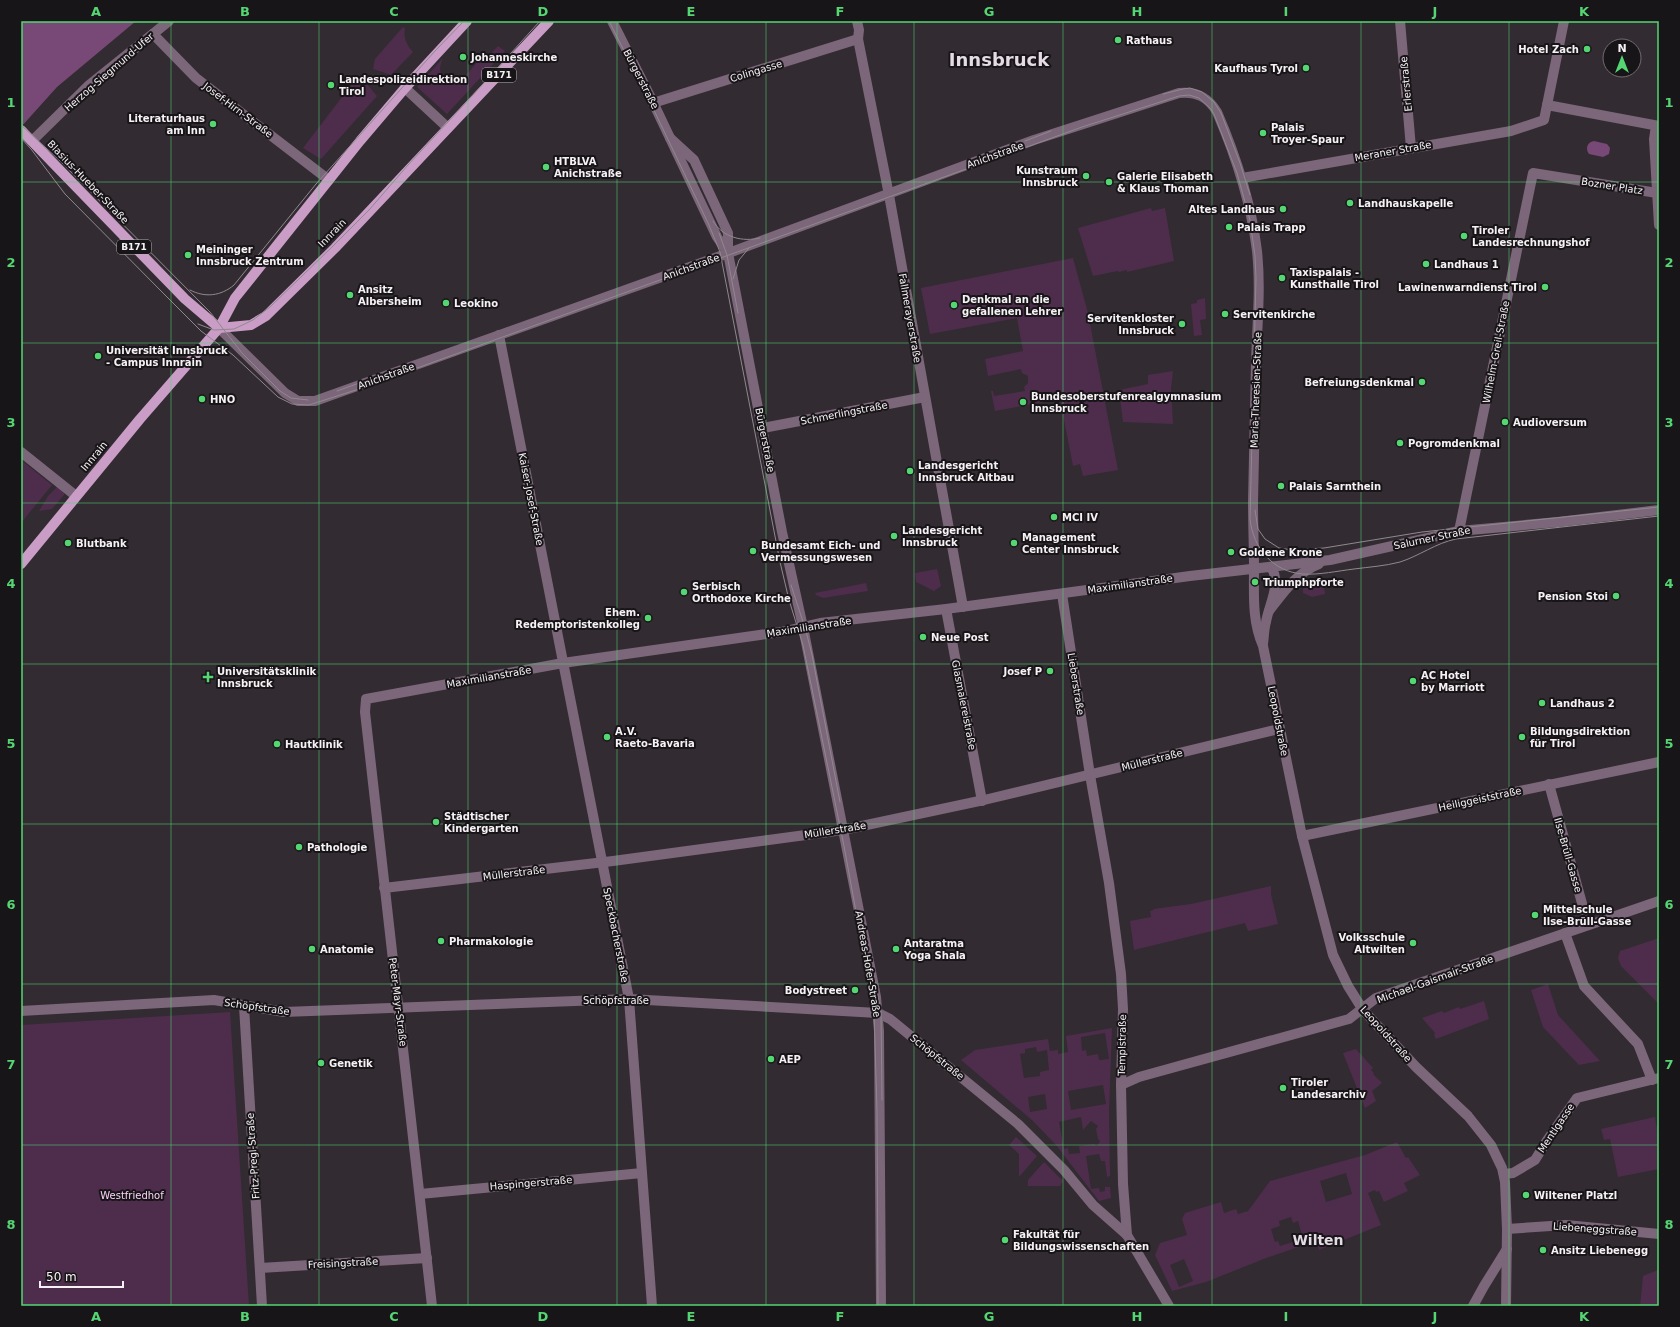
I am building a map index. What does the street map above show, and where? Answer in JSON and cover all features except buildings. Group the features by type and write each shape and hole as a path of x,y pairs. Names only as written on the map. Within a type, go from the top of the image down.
{"main road":[{"name":"Innrain","path":"21,564 140,419 219,328 232,302 329,180 405,88 467,21"},
{"name":"Innrain","path":"219,328 251,325 266,316 335,248 549,21"},
{"name":"Blasius-Hueber-Straße","path":"26,135 71,184 185,299 219,328"}],"street":[{"name":"Herzog-Siegmund-Ufer","path":"26,135 170,21"},
{"name":"Bürgerstraße","path":"612,21 717,237 728,253 782,532 803,627"},
{"name":"Erlerstraße","path":"1400,21 1411,148"},
{"path":"1547,105 1564,21"},
{"name":"Colingasse","path":"653,103 858,30"},
{"name":"Fallmerayerstraße","path":"858,30 963,607"},
{"name":"Josef-Hirn-Straße","path":"152,34 196,78 329,180"},
{"path":"405,88 448,128"},
{"name":"Anichstraße","path":"219,328 285,393 293,399 304,402 328,397 1068,129 1173,94 1184,92"},
{"name":"Maria-Theresien-Straße","path":"1184,92 1195,93 1208,100 1217,112 1242,178 1251,216 1258,272 1253,522 1254,569"},
{"name":"Meraner Straße","path":"1242,178 1511,131 1544,120 1547,105"},
{"name":"Bozner Platz","path":"1533,173 1657,193 1654,139 1657,126 1547,105"},
{"name":"Wilhelm-Greil-Straße","path":"1459,530 1533,173"},
{"path":"1657,193 1659,225"},
{"name":"Kaiser-Josef-Straße","path":"500,335 563,663"},
{"name":"Schmerlingstraße","path":"763,428 924,397"},
{"path":"21,452 76,496"},
{"name":"Salurner Straße","path":"1254,569 1330,560 1459,530 1558,522 1659,510"},
{"path":"1268,611 1298,577 1310,567 1330,560"},
{"name":"Leopoldstraße","path":"1263,646 1268,611 1275,589 1274,571 1271,567"},
{"name":"Maximilianstraße","path":"366,699 563,663 781,632 835,621 963,607 1254,569"},
{"name":"Leopoldstraße","path":"1254,569 1255,623 1263,646 1302,836 1333,955 1348,986 1363,1010 1416,1067 1468,1116 1494,1151 1504,1174 1507,1229 1506,1306"},
{"name":"Lieberstraße","path":"1062,594 1090,775"},
{"name":"Glasmalereistraße","path":"946,609 982,801"},
{"name":"Andreas-Hofer-Straße","path":"803,627 878,1013 881,1306"},
{"name":"Speckbacherstraße","path":"563,663 629,999 652,1306"},
{"name":"Peter-Mayr-Straße","path":"366,699 365,712 384,888 400,1008 432,1306"},
{"name":"Müllerstraße","path":"384,888 602,862 843,830 982,801 1279,729"},
{"name":"Heiliggeiststraße","path":"1302,836 1659,762"},
{"name":"Templstraße","path":"1090,775 1109,883 1121,974 1123,1009 1121,1085 1123,1200 1127,1235 1169,1306"},
{"name":"Ilse-Brüll-Gasse","path":"1549,784 1588,925"},
{"name":"Michael-Gaismair-Straße","path":"1121,1085 1139,1077 1349,1019 1363,1010 1376,998 1659,901"},
{"path":"1565,933 1584,986 1638,1044 1656,1079"},
{"name":"Schöpfstraße","path":"21,1010 214,1000 284,1012 629,999 878,1013 890,1019 1018,1124 1064,1170 1093,1205 1127,1235"},
{"name":"Fritz-Pregl-Straße","path":"244,1006 262,1306"},
{"name":"Mentlgasse","path":"1504,1174 1513,1173 1535,1160 1577,1098 1656,1079"},
{"name":"Haspingerstraße","path":"420,1194 642,1173"},
{"name":"Liebeneggstraße","path":"1507,1229 1566,1225 1659,1234"},
{"path":"1473,1306 1507,1249"},
{"name":"Freisingstraße","path":"260,1268 427,1258"}],"green space":[{"path":"403,27 405,29 406,41 413,52 391,75 373,69 375,59"},
{"path":"498,46 505,51 447,114 417,87 443,58 440,66 442,76 449,82 454,82 464,76 482,56 488,57"},
{"path":"359,75 377,96 321,159 303,148"},
{"path":"1151,208 1152,211 1165,208 1174,261 1127,272 1127,270 1118,271 1093,276 1078,228"},
{"path":"1073,258 1088,313 1118,470 1083,476 1080,464 1073,466 1060,399 995,411 991,391 993,391 994,396 1025,391 1024,387 1028,383 1028,376 1022,373 1021,369 988,376 985,359 1023,351 1017,318 930,334 921,288"},
{"path":"1205,298 1206,319 1200,320 1202,335 1194,336 1191,304 1197,303 1197,300"},
{"path":"1173,371 1171,389 1173,424 1123,422 1119,390 1148,384 1148,375"},
{"path":"21,460 52,485 21,523"},
{"path":"57,487 64,493 64,495 52,509 39,511 48,496"},
{"path":"937,569 941,586 934,591 916,582 915,573"},
{"path":"866,583 868,591 823,598 815,593"},
{"path":"1317,583 1324,587 1325,594 1312,597 1303,593 1303,589 1309,584"},
{"path":"1271,886 1271,894 1278,924 1248,931 1245,923 1134,950 1130,921 1151,917 1150,911 1154,910 1153,909 1191,904"},
{"path":"1659,938 1659,1004 1621,966 1618,958 1620,951"},
{"path":"1548,984 1558,1015 1600,1061 1579,1065 1543,1027 1531,990"},
{"path":"1484,1001 1489,1019 1436,1039 1434,1035 1435,1033 1422,1018 1442,1011 1444,1013 1459,1007 1460,1009"},
{"name":"Westfriedhof","path":"230,1012 249,1306 21,1306 21,1025"},
{"path":"1112,1028 1109,1112 1110,1176 1107,1177 1105,1161 1101,1161 1099,1154 1086,1156 1091,1189 1099,1188 1100,1192 1105,1191 1105,1187 1110,1187 1111,1198 1099,1201 1056,1145 1033,1121 961,1060 975,1050 1048,1039 1050,1051 1058,1050 1058,1054 1068,1052 1066,1036","holes":["1105,1033 1109,1059 1099,1060 1098,1054 1087,1056 1086,1050 1082,1051 1081,1037","1036,1047 1037,1052 1047,1050 1049,1070 1040,1072 1040,1076 1024,1078 1020,1054 1025,1053 1025,1049","1103,1085 1106,1104 1071,1110 1068,1091","1045,1094 1047,1109 1030,1112 1028,1097","1081,1117 1083,1130 1091,1121 1098,1126 1096,1129 1098,1139 1100,1141 1097,1146 1094,1144 1079,1146 1080,1153 1069,1154 1068,1148 1064,1149 1059,1122"]},
{"path":"1356,1049 1373,1068 1371,1070 1374,1073 1373,1074 1382,1083 1372,1091 1376,1101 1365,1108 1343,1053"},
{"path":"1655,1117 1659,1139 1659,1169 1618,1177 1610,1139 1604,1140 1601,1129"},
{"path":"1016,1137 1037,1156 1019,1177 1019,1154 1009,1145"},
{"path":"1397,1142 1406,1158 1408,1157 1420,1175 1404,1183 1408,1191 1384,1202 1379,1191 1376,1192 1375,1190 1368,1193 1381,1225 1319,1250 1316,1241 1266,1258 1206,1282 1172,1291 1155,1255 1160,1243 1187,1235 1182,1219 1185,1213 1221,1202 1224,1213 1236,1209 1238,1214 1248,1211 1270,1181 1365,1155","holes":["1346,1173 1352,1194 1326,1202 1320,1181","1291,1217 1293,1223 1298,1221 1302,1235 1299,1236 1299,1240 1280,1246 1278,1241 1275,1242 1271,1229 1280,1226 1279,1221","1184,1259 1193,1281 1179,1287 1170,1265"]},
{"path":"1044,1162 1063,1181 1060,1186 1028,1186 1028,1180"},
{"path":"1659,1268 1659,1306 1640,1306 1643,1276 1658,1270"}],"shaded area":[{"path":"21,21 136,21 57,87 21,127"},
{"path":"1594,141 1607,144 1610,148 1609,154 1603,157 1589,154 1587,146"}],"tram line":[{"path":"190,290 196,293 213,295 224,292 234,285 316,184 435,51 464,21"},
{"path":"198,324 214,330 234,329 253,320 270,307 369,210 408,165 540,21"},
{"path":"609,21 651,104 709,225 720,252 780,562 789,600 803,645 844,846 874,1010 877,1111 878,1306"},
{"path":"636,62 651,92"},
{"path":"1163,94 1190,88 1202,92 1214,102 1221,113 1240,163 1250,195"},
{"path":"21,138 65,194 201,331 233,355 278,397 292,404 309,405 362,388 1082,127 1179,96 1189,95 1199,98 1214,114 1237,173 1250,220 1255,256 1256,278 1250,519 1255,540 1266,557 1282,569 1292,572 1303,574 1328,573 1400,562 1441,543 1456,539 1659,516"},
{"path":"21,125 59,160 210,312 242,353 280,391 291,398 308,400"},
{"path":"1025,141 1051,131"},
{"path":"713,221 717,227 728,235 740,239 760,238"},
{"path":"719,233 727,255 738,313"},
{"path":"733,279 739,260 749,248"},
{"path":"337,391 401,368"},
{"path":"1255,510 1258,529 1265,539 1279,548 1293,550 1324,548 1422,532 1659,507"},
{"path":"791,585 812,655 840,802"},
{"path":"871,961 881,1012 882,1100"}],"place":[{"name":"Rathaus","path":"1118,40"},
{"name":"Hotel Zach","path":"1587,49"},
{"name":"Johanneskirche","path":"463,57"},
{"name":"Kaufhaus Tyrol","path":"1306,68"},
{"name":"Landespolizeidirektion Tirol","path":"331,85"},
{"name":"Literaturhaus am Inn","path":"213,124"},
{"name":"Palais Troyer-Spaur","path":"1263,133"},
{"name":"HTBLVA Anichstraße","path":"546,167"},
{"name":"Kunstraum Innsbruck","path":"1086,176"},
{"name":"Galerie Elisabeth & Klaus Thoman","path":"1109,182"},
{"name":"Landhauskapelle","path":"1350,203"},
{"name":"Altes Landhaus","path":"1283,209"},
{"name":"Palais Trapp","path":"1229,227"},
{"name":"Tiroler Landesrechnungshof","path":"1464,236"},
{"name":"Meininger Innsbruck Zentrum","path":"188,255"},
{"name":"Landhaus 1","path":"1426,264"},
{"name":"Taxispalais - Kunsthalle Tirol","path":"1282,278"},
{"name":"Lawinenwarndienst Tirol","path":"1545,287"},
{"name":"Ansitz Albersheim","path":"350,295"},
{"name":"Leokino","path":"446,303"},
{"name":"Denkmal an die gefallenen Lehrer","path":"954,305"},
{"name":"Servitenkirche","path":"1225,314"},
{"name":"Servitenkloster Innsbruck","path":"1182,324"},
{"name":"Universität Innsbruck - Campus Innrain","path":"98,356"},
{"name":"Befreiungsdenkmal","path":"1422,382"},
{"name":"HNO","path":"202,399"},
{"name":"Bundesoberstufenrealgymnasium Innsbruck","path":"1023,402"},
{"name":"Audioversum","path":"1505,422"},
{"name":"Pogromdenkmal","path":"1400,443"},
{"name":"Landesgericht Innsbruck Altbau","path":"910,471"},
{"name":"Palais Sarnthein","path":"1281,486"},
{"name":"MCI IV","path":"1054,517"},
{"name":"Landesgericht Innsbruck","path":"894,536"},
{"name":"Blutbank","path":"68,543"},
{"name":"Management Center Innsbruck","path":"1014,543"},
{"name":"Bundesamt Eich- und Vermessungswesen","path":"753,551"},
{"name":"Goldene Krone","path":"1231,552"},
{"name":"Triumphpforte","path":"1255,582"},
{"name":"Serbisch Orthodoxe Kirche","path":"684,592"},
{"name":"Pension Stoi","path":"1616,596"},
{"name":"Ehem. Redemptoristenkolleg","path":"648,618"},
{"name":"Neue Post","path":"923,637"},
{"name":"Josef P","path":"1050,671"},
{"name":"Universitätsklinik Innsbruck","path":"208,677"},
{"name":"AC Hotel by Marriott","path":"1413,681"},
{"name":"Landhaus 2","path":"1542,703"},
{"name":"A.V. Raeto-Bavaria","path":"607,737"},
{"name":"Bildungsdirektion für Tirol","path":"1522,737"},
{"name":"Hautklinik","path":"277,744"},
{"name":"Städtischer Kindergarten","path":"436,822"},
{"name":"Pathologie","path":"299,847"},
{"name":"Mittelschule Ilse-Brüll-Gasse","path":"1535,915"},
{"name":"Pharmakologie","path":"441,941"},
{"name":"Volksschule Altwilten","path":"1413,943"},
{"name":"Anatomie","path":"312,949"},
{"name":"Antaratma Yoga Shala","path":"896,949"},
{"name":"Bodystreet","path":"855,990"},
{"name":"AEP","path":"771,1059"},
{"name":"Genetik","path":"321,1063"},
{"name":"Tiroler Landesarchiv","path":"1283,1088"},
{"name":"Wiltener Platzl","path":"1526,1195"},
{"name":"Fakultät für Bildungswissenschaften","path":"1005,1240"},
{"name":"Ansitz Liebenegg","path":"1543,1250"}],"district":[{"name":"Innsbruck","path":"999,59"},
{"name":"Wilten","path":"1318,1240"}]}
